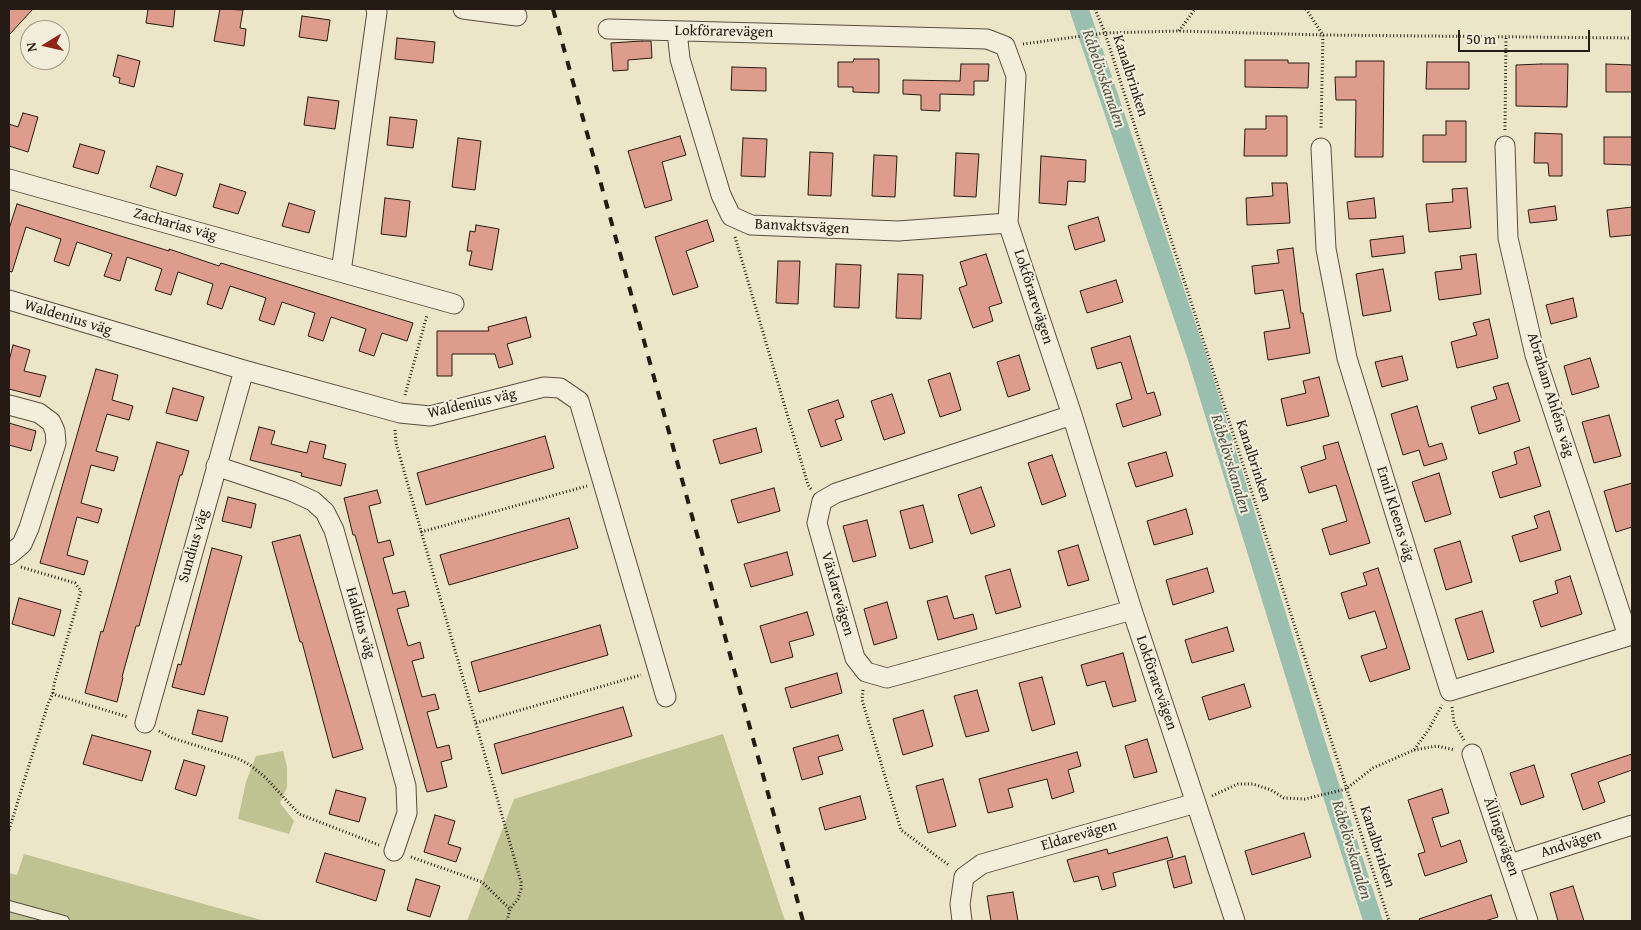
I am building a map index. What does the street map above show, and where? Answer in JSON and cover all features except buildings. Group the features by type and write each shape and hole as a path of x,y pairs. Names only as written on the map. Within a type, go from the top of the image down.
{"street":[{"path":"341,272 376,9"},
{"path":"463,9 517,16"},
{"name":"Lokförarevägen","path":"608,29 988,39 1005,46 1016,76 1008,222 1072,415 1132,610 1235,921"},
{"path":"677,31 680,59 721,195 731,216"},
{"name":"Abraham Ahléns väg","path":"1505,146 1508,238 1535,355 1630,635"},
{"name":"Emil Kleens väg","path":"1321,148 1326,249 1347,358 1450,691"},
{"name":"Zacharias väg","path":"9,178 454,304"},
{"name":"Banvaktsvägen","path":"731,216 751,225 898,231 1008,222"},
{"name":"Waldenius väg","path":"9,300 244,370 400,413 430,416 544,387 560,388 579,401 666,697"},
{"name":"Sundius väg","path":"145,723 244,370"},
{"path":"9,405 39,413 51,422 55,431 56,443 30,528 22,544 10,555"},
{"path":"822,501 836,493 1072,415"},
{"name":"Haldins väg","path":"216,466 291,491 313,501 325,512 334,530 406,786 407,814 394,851"},
{"name":"Växlarevägen","path":"822,501 817,523 855,658 866,672"},
{"path":"866,672 887,678 1132,610"},
{"path":"1450,691 1630,635"},
{"name":"Ällingavägen","path":"1472,754 1528,921"},
{"name":"Eldarevägen","path":"964,877 982,864 1196,803"},
{"name":"Andvägen","path":"1510,864 1632,824"},
{"path":"962,921 960,904 964,877"}],"lane":[{"path":"9,906 64,921"}],"path":[{"name":"Kanalbrinken","path":"1095,9 1105,33 1389,921"},
{"path":"1178,32 1195,9"},
{"path":"1306,9 1324,36 1321,148"},
{"path":"1005,46 1105,33 1178,32 1324,36 1632,38"},
{"path":"1505,146 1506,38"},
{"path":"731,216 736,240 808,485 822,501"},
{"path":"432,297 395,428 396,443 520,882 521,889 518,899 510,909 507,921"},
{"path":"421,532 602,481"},
{"path":"9,830 53,693 81,590 76,584 16,566 10,555"},
{"path":"476,723 658,670"},
{"path":"866,672 862,700 901,830 964,877"},
{"path":"1414,750 1429,729 1450,691"},
{"path":"1450,691 1454,723 1472,754"},
{"path":"53,693 145,723 172,738 237,758 250,765 265,777 299,814 394,851 482,882 510,909"},
{"path":"1196,803 1238,784 1253,784 1271,790 1284,798 1306,799 1346,789 1373,768 1414,750 1437,746 1472,754"}],"green space":[{"path":"723,734 785,921 467,921 514,799"},
{"path":"283,751 287,767 287,787 280,803 294,821 289,834 238,819 246,782 256,756"},
{"path":"24,854 265,921 9,921 9,873 17,875"}],"waterway":[{"name":"Råbelövskanalen","path":"1079,9 1197,357 1319,753 1373,921"}],"railway":[{"path":"553,9 803,921"}]}
